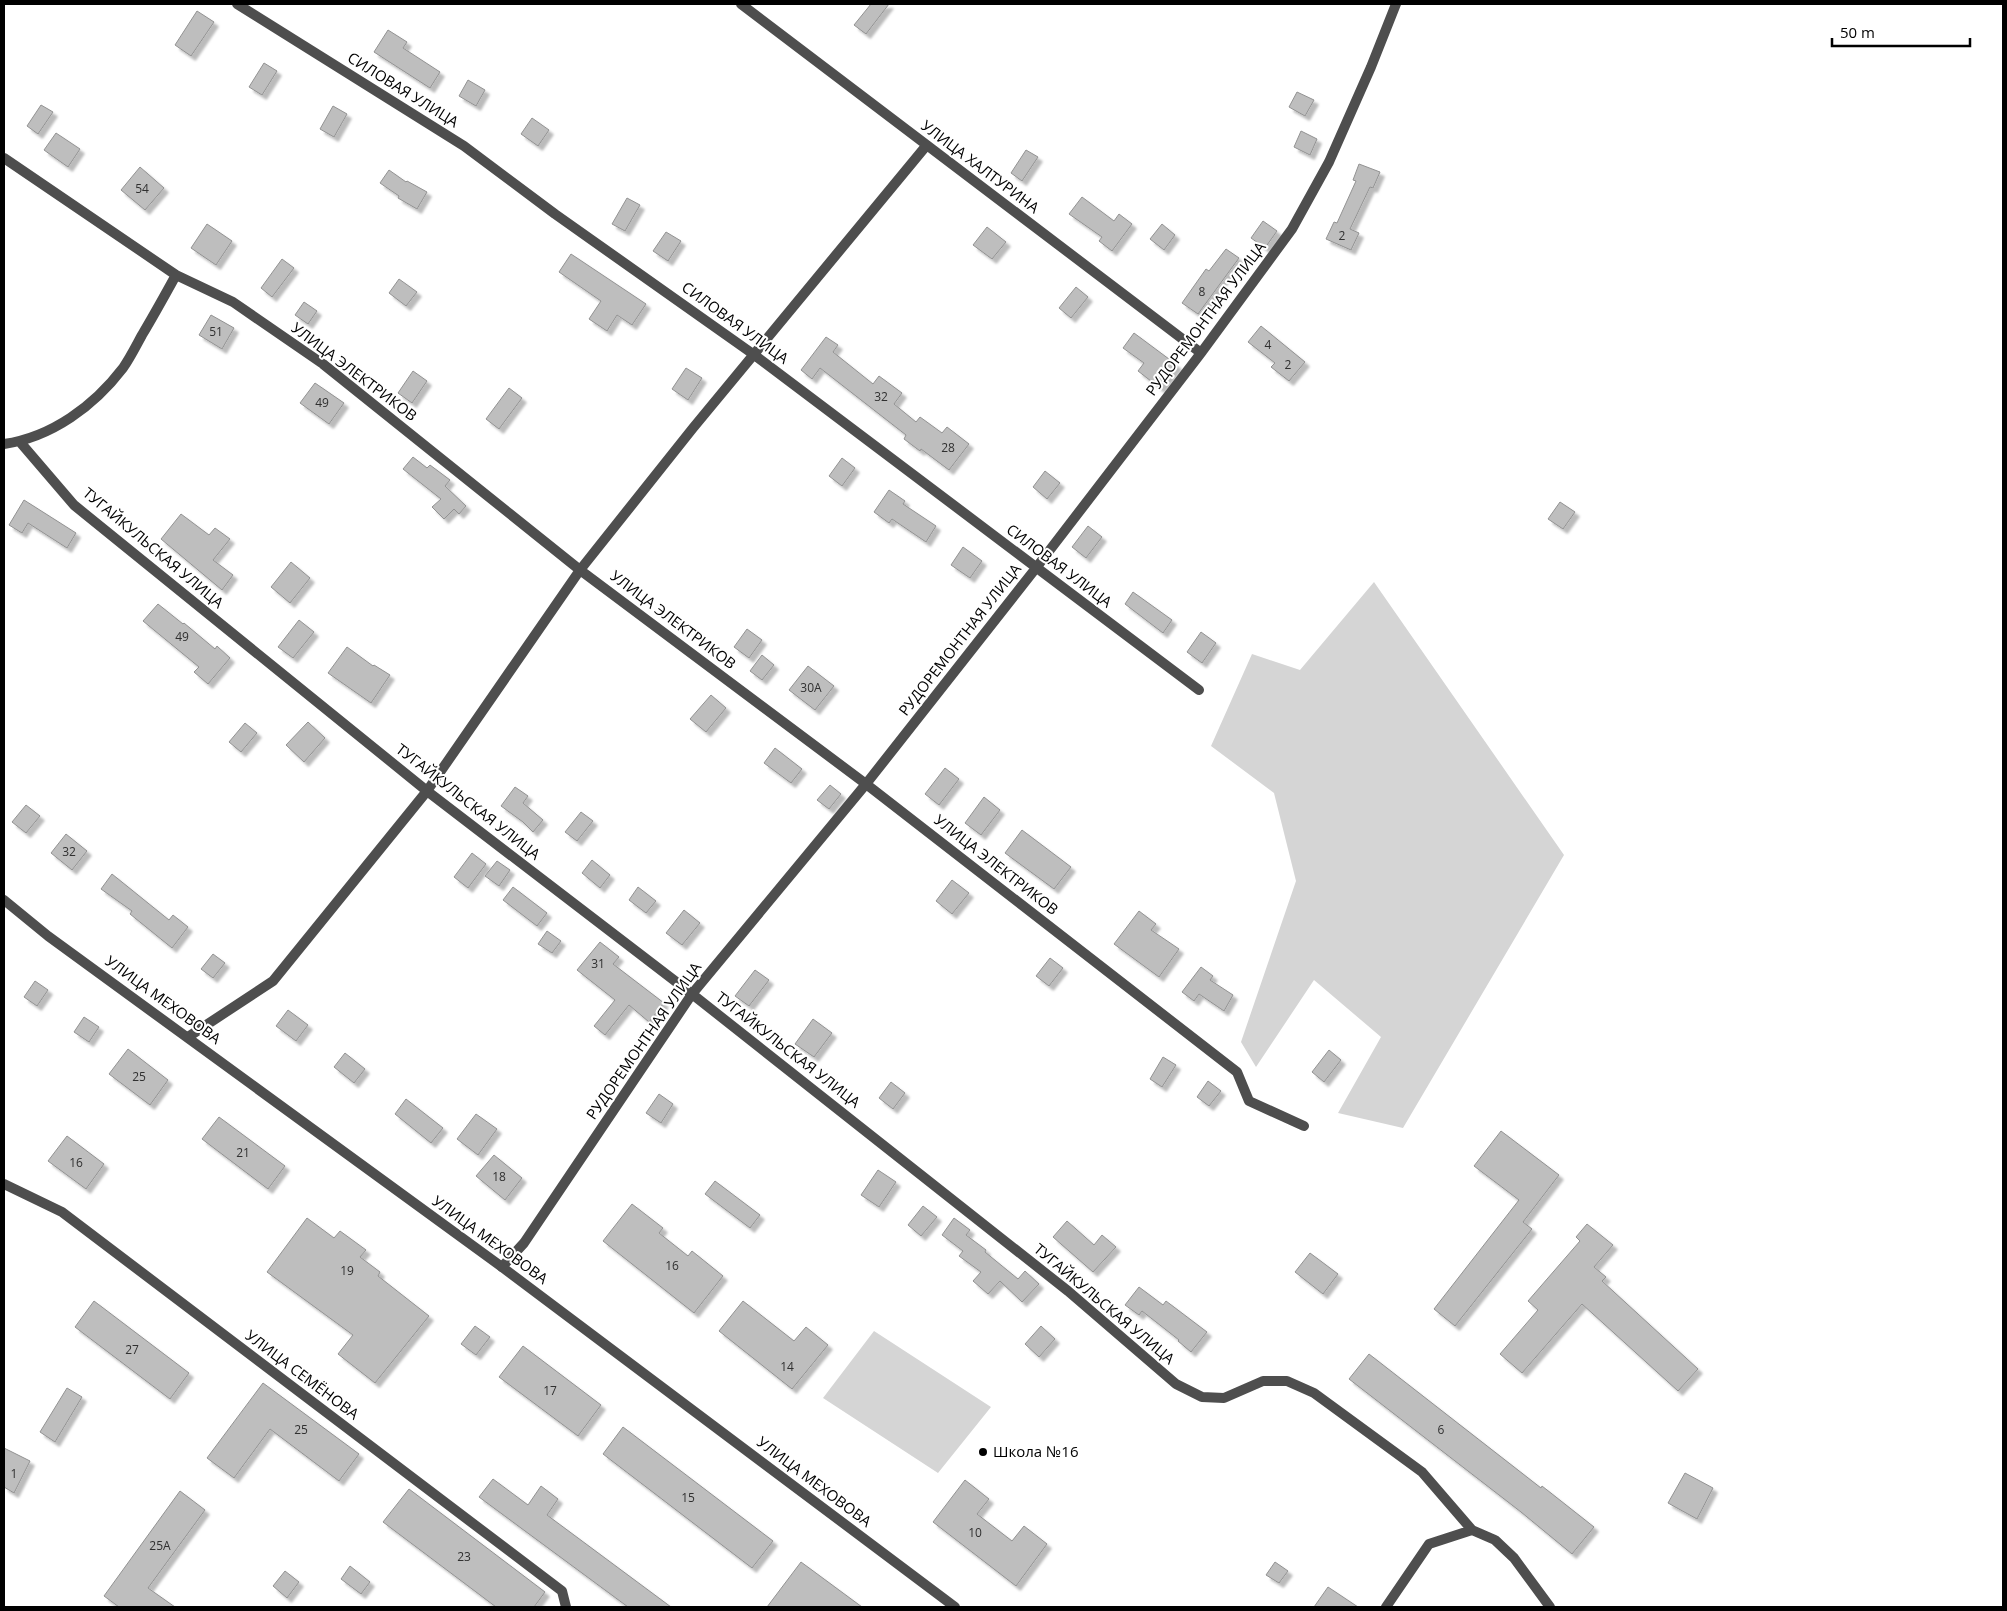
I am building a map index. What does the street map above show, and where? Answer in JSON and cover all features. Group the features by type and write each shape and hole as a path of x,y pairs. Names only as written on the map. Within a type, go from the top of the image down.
{"street":[{"name":"СИЛОВАЯ УЛИЦА","path":"237,4 464,146 555,214 753,354 1199,690"},
{"name":"УЛИЦА ХАЛТУРИНА","path":"741,4 1201,353"},
{"name":"РУДОРЕМОНТНАЯ УЛИЦА","path":"502,1267 524,1243 692,994 866,784 1036,568 1201,353 1297,220 1329,162 1371,67 1396,4"},
{"path":"188,1037 273,981 427,791 580,570 753,354 926,146"},
{"name":"УЛИЦА ЭЛЕКТРИКОВ","path":"4,158 176,275 233,302 323,364 580,570 866,784 1237,1072 1249,1100 1304,1126"},
{"path":"4,444 20,442 54,428 106,389 124,366 176,275"},
{"name":"ТУГАЙКУЛЬСКАЯ УЛИЦА","path":"20,442 74,505 427,791 692,994 1068,1291 1176,1384 1202,1397 1224,1398 1263,1380 1287,1381 1314,1393 1422,1472 1472,1530 1495,1540 1514,1558 1550,1607"},
{"name":"УЛИЦА МЕХОВОВА","path":"4,900 48,936 502,1267 955,1607"},
{"name":"УЛИЦА СЕМЁНОВА","path":"4,1184 62,1212 562,1591 566,1607"},
{"path":"1386,1607 1429,1544 1472,1530"}],"shaded area":[{"path":"1374,582 1564,855 1403,1128 1338,1113 1381,1037 1314,980 1256,1067 1241,1042 1296,881 1274,793 1211,746 1252,654 1300,670"},
{"path":"874,1331 991,1407 938,1473 823,1398"}],"building":[{"path":"871,4 889,4 866,34 854,25"},
{"path":"197,11 214,22 191,56 175,45"},
{"path":"388,30 407,42 403,48 440,72 430,88 374,52"},
{"path":"264,63 277,71 262,95 249,87"},
{"path":"468,80 485,90 476,106 459,96"},
{"path":"1297,92 1314,100 1305,116 1289,107"},
{"path":"41,105 53,112 38,134 27,126"},
{"path":"333,106 347,114 334,137 320,129"},
{"path":"532,118 549,130 538,146 521,134"},
{"path":"1301,131 1317,139 1310,155 1294,147"},
{"path":"56,133 80,149 68,167 44,150"},
{"path":"1026,150 1038,157 1022,181 1011,173"},
{"path":"1359,164 1380,172 1373,188 1370,187 1350,229 1359,233 1351,250 1326,239 1334,222 1337,223 1356,181 1353,180"},
{"path":"140,167 164,188 145,210 121,190"},
{"path":"389,170 406,182 427,192 417,209 398,198 399,196 380,183"},
{"path":"1082,197 1114,221 1119,214 1132,224 1112,251 1099,241 1102,237 1069,214"},
{"path":"627,198 640,205 625,231 612,224"},
{"path":"1263,221 1277,231 1265,248 1251,238"},
{"path":"207,224 232,241 216,265 191,248"},
{"path":"1162,224 1175,235 1164,250 1150,239"},
{"path":"987,227 1006,242 992,259 973,245"},
{"path":"666,232 681,241 668,261 653,251"},
{"path":"1226,249 1239,258 1198,314 1182,303 1206,269 1209,271"},
{"path":"571,254 646,304 632,325 617,315 607,331 589,319 601,301 559,272"},
{"path":"282,259 294,268 272,297 261,288"},
{"path":"399,279 417,292 406,306 389,293"},
{"path":"1076,287 1088,297 1071,318 1059,308"},
{"path":"304,302 317,311 308,324 295,315"},
{"path":"211,315 234,328 222,349 199,335"},
{"path":"1261,326 1305,362 1289,381 1271,367 1275,363 1248,342"},
{"path":"1134,333 1177,365 1160,388 1138,371 1144,363 1123,348"},
{"path":"826,337 838,345 833,352 873,384 879,376 902,393 894,404 916,422 920,417 942,433 947,427 969,444 949,470 904,439 906,435 820,368 812,379 801,370"},
{"path":"686,368 702,378 688,400 672,389"},
{"path":"413,371 427,381 412,403 398,393"},
{"path":"315,383 344,403 329,424 300,403"},
{"path":"509,388 522,398 499,429 486,419"},
{"path":"413,457 427,468 430,465 450,480 445,486 466,506 459,514 454,509 444,519 432,507 441,499 403,469"},
{"path":"842,458 855,468 842,486 829,476"},
{"path":"1045,471 1060,483 1047,499 1033,487"},
{"path":"889,490 905,501 903,504 936,526 926,542 892,519 889,523 874,512"},
{"path":"24,500 76,533 67,548 28,523 22,533 9,525"},
{"path":"1560,502 1575,512 1563,529 1548,519"},
{"path":"181,514 209,535 215,528 230,539 213,560 233,575 222,590 161,539"},
{"path":"1088,526 1102,537 1086,558 1072,547"},
{"path":"963,547 982,561 970,578 951,565"},
{"path":"291,562 310,578 290,603 271,587"},
{"path":"1133,592 1172,620 1163,633 1125,604"},
{"path":"158,604 215,649 217,646 230,658 208,684 194,672 199,667 143,621"},
{"path":"299,620 314,632 293,658 278,647"},
{"path":"747,629 762,640 749,658 734,647"},
{"path":"1201,632 1216,643 1202,663 1187,652"},
{"path":"347,647 373,666 390,675 371,703 328,673"},
{"path":"762,655 774,665 762,680 750,671"},
{"path":"808,666 834,686 815,710 789,690"},
{"path":"711,695 726,708 706,732 690,719"},
{"path":"308,722 325,738 304,762 286,745"},
{"path":"245,723 257,733 241,752 229,742"},
{"path":"775,748 802,769 791,783 764,763"},
{"path":"945,768 959,779 939,805 925,794"},
{"path":"830,785 841,794 829,809 817,800"},
{"path":"515,787 528,796 523,803 543,820 533,832 501,806"},
{"path":"984,797 1000,810 981,835 965,823"},
{"path":"26,805 40,816 26,833 12,822"},
{"path":"581,812 593,821 577,841 565,832"},
{"path":"1022,830 1071,867 1054,889 1005,853"},
{"path":"66,834 87,851 72,870 51,853"},
{"path":"472,853 486,864 468,888 454,877"},
{"path":"592,860 610,875 600,888 582,873"},
{"path":"497,861 510,870 499,886 485,876"},
{"path":"112,874 169,920 173,915 188,927 172,948 130,914 132,911 101,889"},
{"path":"952,880 969,893 952,914 936,901"},
{"path":"513,887 547,913 537,926 503,900"},
{"path":"638,887 656,901 646,913 629,900"},
{"path":"684,910 700,923 682,945 666,933"},
{"path":"1139,911 1156,924 1151,930 1179,949 1159,977 1114,944"},
{"path":"547,931 561,941 552,953 538,944"},
{"path":"600,942 619,957 613,964 664,1003 649,1022 629,1005 605,1035 594,1026 615,1000 577,970"},
{"path":"213,954 225,963 213,978 201,969"},
{"path":"1050,958 1063,968 1049,986 1036,976"},
{"path":"1201,967 1213,976 1210,980 1233,995 1224,1011 1199,994 1194,1001 1182,992"},
{"path":"755,970 769,980 749,1006 735,996"},
{"path":"35,981 48,990 37,1006 24,997"},
{"path":"288,1010 308,1025 296,1041 276,1026"},
{"path":"84,1017 99,1027 89,1042 74,1032"},
{"path":"813,1019 832,1033 814,1057 795,1044"},
{"path":"128,1049 168,1080 150,1105 109,1074"},
{"path":"1329,1050 1341,1060 1324,1082 1312,1072"},
{"path":"345,1053 365,1069 354,1083 334,1067"},
{"path":"1163,1057 1176,1065 1162,1087 1150,1079"},
{"path":"1208,1081 1221,1091 1209,1106 1197,1097"},
{"path":"891,1082 905,1093 893,1109 879,1098"},
{"path":"659,1094 673,1104 661,1123 646,1113"},
{"path":"406,1099 443,1128 431,1143 395,1114"},
{"path":"476,1114 497,1129 478,1155 457,1139"},
{"path":"219,1117 285,1166 268,1189 202,1139"},
{"path":"1501,1131 1559,1175 1523,1222 1532,1229 1455,1326 1434,1309 1519,1200 1474,1166"},
{"path":"67,1136 104,1164 86,1189 48,1161"},
{"path":"494,1155 522,1178 505,1200 476,1176"},
{"path":"878,1170 896,1182 879,1207 861,1195"},
{"path":"715,1181 760,1215 750,1228 705,1194"},
{"path":"632,1204 663,1228 659,1233 688,1256 692,1251 723,1276 694,1313 603,1241"},
{"path":"923,1206 937,1217 921,1236 908,1225"},
{"path":"307,1218 334,1238 340,1231 366,1250 360,1257 380,1272 378,1276 429,1316 375,1383 338,1354 353,1335 267,1272"},
{"path":"954,1218 970,1230 966,1235 1018,1279 1025,1271 1039,1284 1022,1302 1000,1281 988,1294 973,1281 981,1272 959,1256 963,1251 942,1235"},
{"path":"1067,1221 1094,1245 1102,1235 1116,1247 1093,1272 1053,1237"},
{"path":"1587,1224 1613,1245 1594,1267 1606,1277 1602,1281 1698,1369 1678,1391 1582,1304 1522,1373 1500,1354 1538,1310 1528,1301 1580,1241 1576,1237"},
{"path":"1310,1253 1338,1274 1323,1294 1295,1272"},
{"path":"1139,1287 1163,1305 1166,1301 1207,1332 1191,1352 1179,1340 1142,1311 1139,1315 1125,1305"},
{"path":"94,1301 189,1373 170,1399 75,1327"},
{"path":"743,1301 794,1341 806,1327 828,1345 792,1389 719,1331"},
{"path":"475,1326 490,1337 476,1355 461,1344"},
{"path":"1041,1326 1055,1339 1039,1357 1025,1344"},
{"path":"523,1346 601,1405 578,1436 499,1377"},
{"path":"1369,1354 1594,1527 1572,1554 1521,1512 1349,1379"},
{"path":"263,1383 359,1454 339,1481 270,1429 234,1478 207,1458"},
{"path":"67,1388 82,1397 55,1442 40,1432"},
{"path":"623,1427 773,1541 752,1568 603,1454"},
{"path":"4,1448 30,1461 14,1493 4,1487"},
{"path":"1685,1473 1713,1488 1697,1519 1668,1503"},
{"path":"493,1479 528,1505 541,1486 558,1499 547,1515 671,1607 628,1607 479,1497"},
{"path":"965,1480 989,1499 977,1514 1012,1541 1024,1526 1047,1544 1016,1586 933,1522"},
{"path":"409,1489 545,1592 534,1607 496,1607 383,1522"},
{"path":"180,1491 205,1510 148,1588 175,1607 119,1607 104,1596"},
{"path":"801,1562 862,1607 767,1607"},
{"path":"1275,1562 1288,1571 1279,1583 1266,1575"},
{"path":"350,1566 370,1582 361,1594 341,1579"},
{"path":"285,1571 299,1582 287,1598 273,1586"},
{"path":"1328,1587 1358,1607 1314,1607"}],"place":[{"name":"Школа №16","path":"983,1452"}]}
